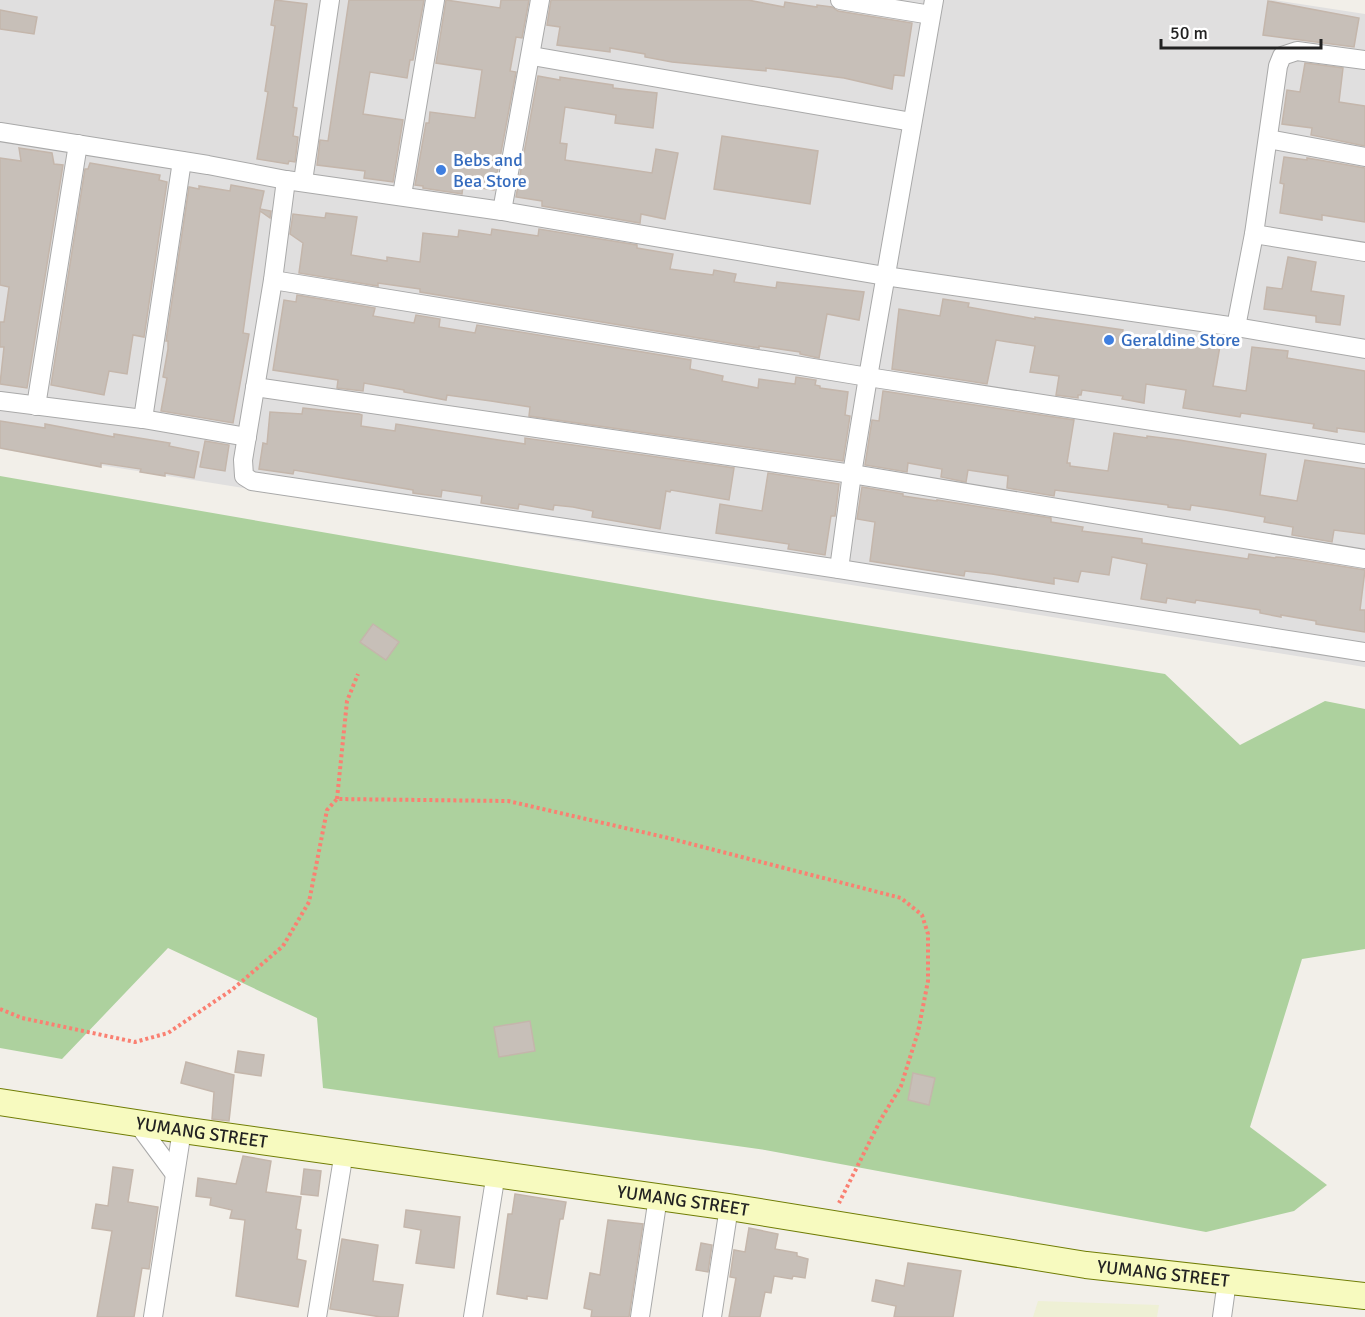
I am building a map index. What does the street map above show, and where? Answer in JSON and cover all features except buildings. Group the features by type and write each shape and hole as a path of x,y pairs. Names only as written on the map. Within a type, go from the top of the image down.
{"main road":[{"name":"YUMANG STREET","path":"0,1102 729,1207 1086,1265 1365,1296"}],"street":[{"path":"330,0 295,181 273,280 242,467 244,476 252,481 839,569 1365,652"},
{"path":"402,195 435,0"},
{"path":"502,210 532,56 540,0"},
{"path":"839,569 852,474 932,7 840,0"},
{"path":"1236,327 1254,234 1278,66 1282,56 1297,51 1365,60"},
{"path":"532,56 912,122"},
{"path":"0,132 182,160 295,181 502,210 885,276 1236,327 1365,349"},
{"path":"1268,139 1365,157"},
{"path":"36,406 78,144"},
{"path":"143,419 182,160"},
{"path":"1254,234 1365,252"},
{"path":"273,280 868,378 1365,454"},
{"path":"255,387 852,474 1365,559"},
{"path":"0,401 143,419 247,437"},
{"path":"137,1123 174,1173"},
{"path":"153,1317 182,1130"},
{"path":"317,1317 344,1152"},
{"path":"473,1317 496,1173"},
{"path":"640,1317 658,1197"},
{"path":"712,1317 729,1207"},
{"path":"1222,1317 1227,1281"}],"path":[{"path":"0,1009 22,1018 135,1042 168,1033 233,989 283,946 309,902 327,810 337,799 347,701 358,674"},
{"path":"337,799 508,801 664,837 901,898 922,915 928,934 928,981 918,1032 901,1086 881,1119 829,1224"}],"shaded area":[{"path":"0,0 1274,0 1365,14 1365,667 0,449"}],"green space":[{"path":"0,476 707,599 1165,674 1240,745 1325,701 1365,709 1365,949 1302,959 1250,1127 1327,1185 1294,1211 1206,1232 765,1150 323,1088 317,1018 168,948 62,1059 0,1048"},
{"path":"1038,1301 1159,1305 1157,1317 1033,1317"}],"place":[{"name":"Bebs and Bea Store","path":"441,170"},
{"name":"Geraldine Store","path":"1109,340"}]}
